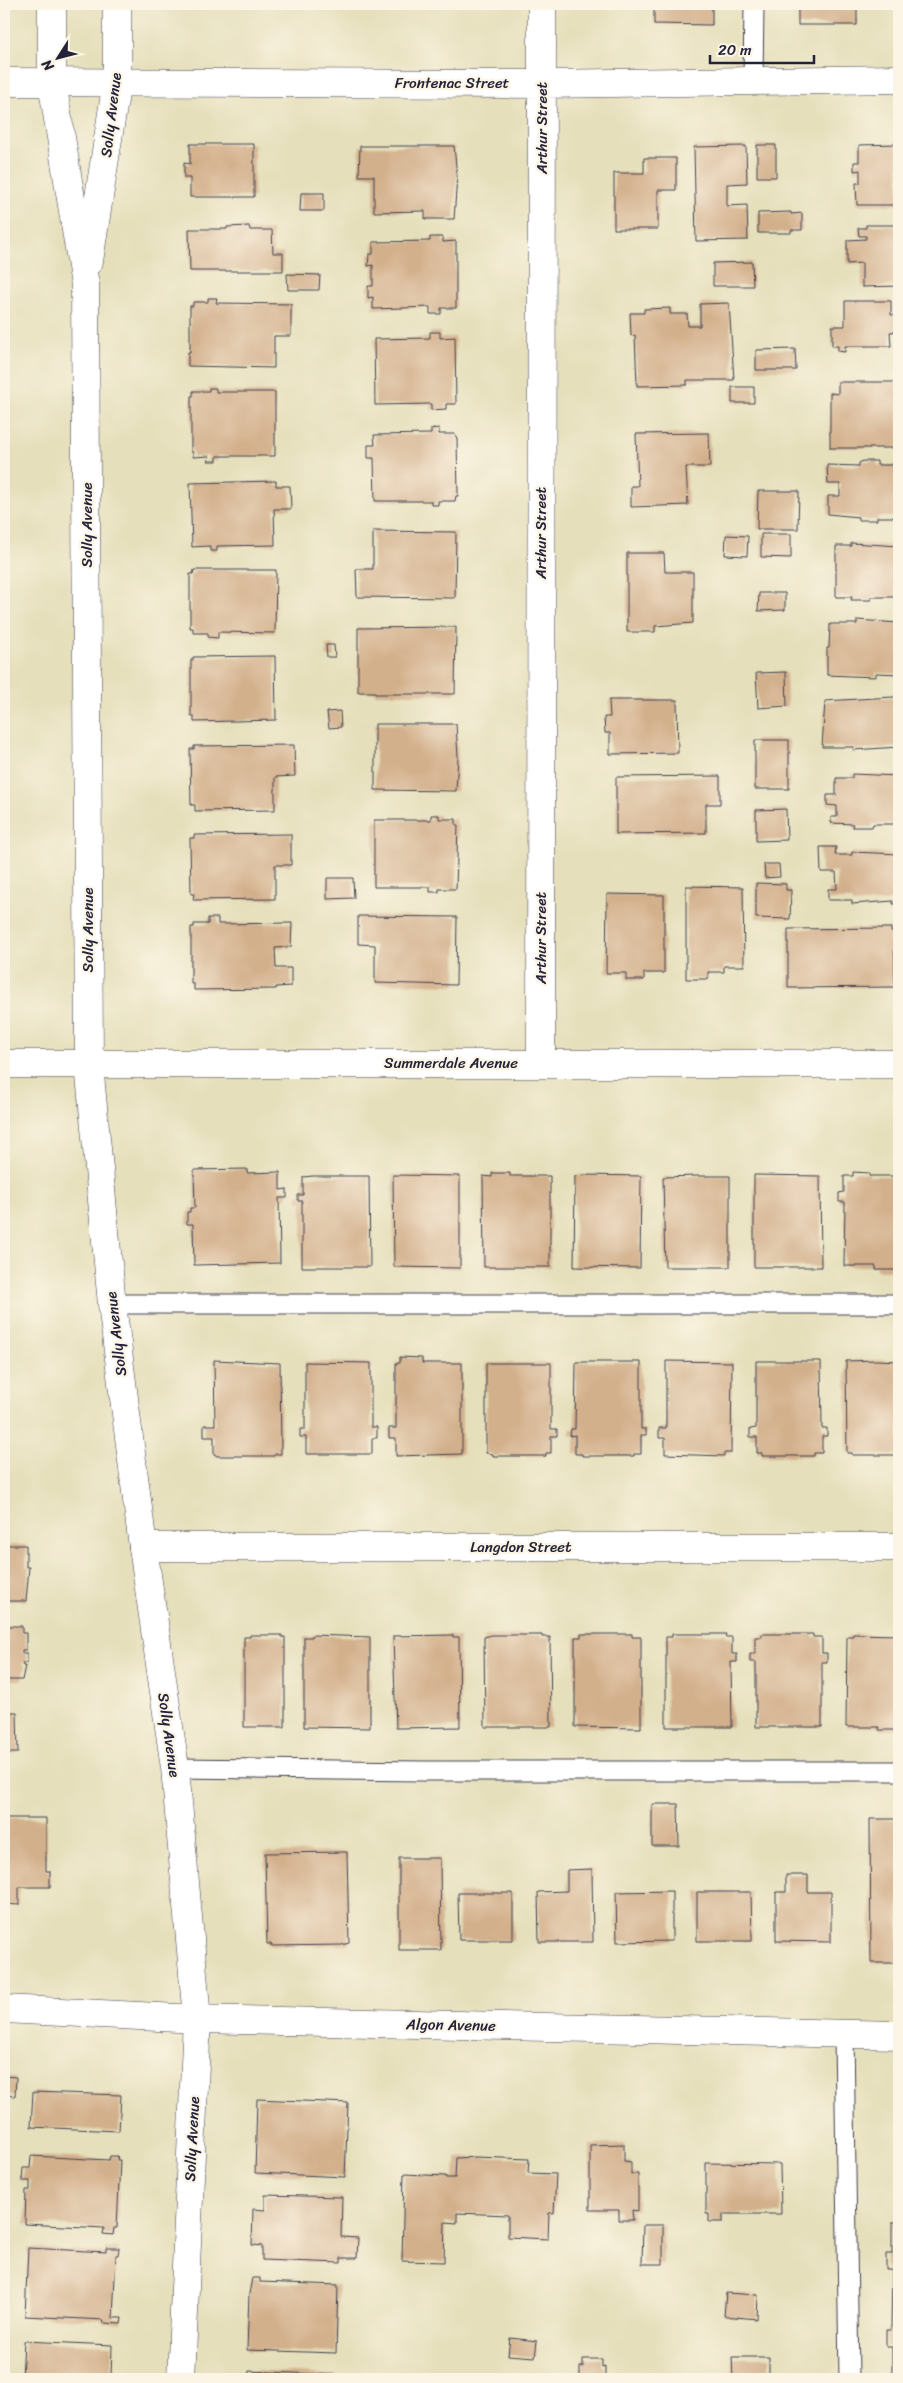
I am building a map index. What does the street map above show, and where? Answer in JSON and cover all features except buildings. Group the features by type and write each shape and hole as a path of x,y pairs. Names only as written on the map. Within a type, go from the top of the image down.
{"street":[{"name":"Solly Avenue","path":"52,4 52,82 86,285"},
{"name":"Solly Avenue","path":"117,4 117,81 86,285 89,1065 112,1304 143,1547 175,1768 198,2019 181,2379"},
{"name":"Arthur Street","path":"541,1063 542,4"},
{"name":"Frontenac Street","path":"4,82 542,84 899,79"},
{"name":"Summerdale Avenue","path":"4,1064 899,1064"},
{"name":"Langdon Street","path":"143,1547 899,1547"},
{"name":"Algon Avenue","path":"4,2010 198,2019 899,2035"}],"lane":[{"path":"754,4 754,81"},
{"path":"112,1304 899,1304"},
{"path":"175,1768 423,1771 899,1771"},
{"path":"844,2034 849,2379"}]}
